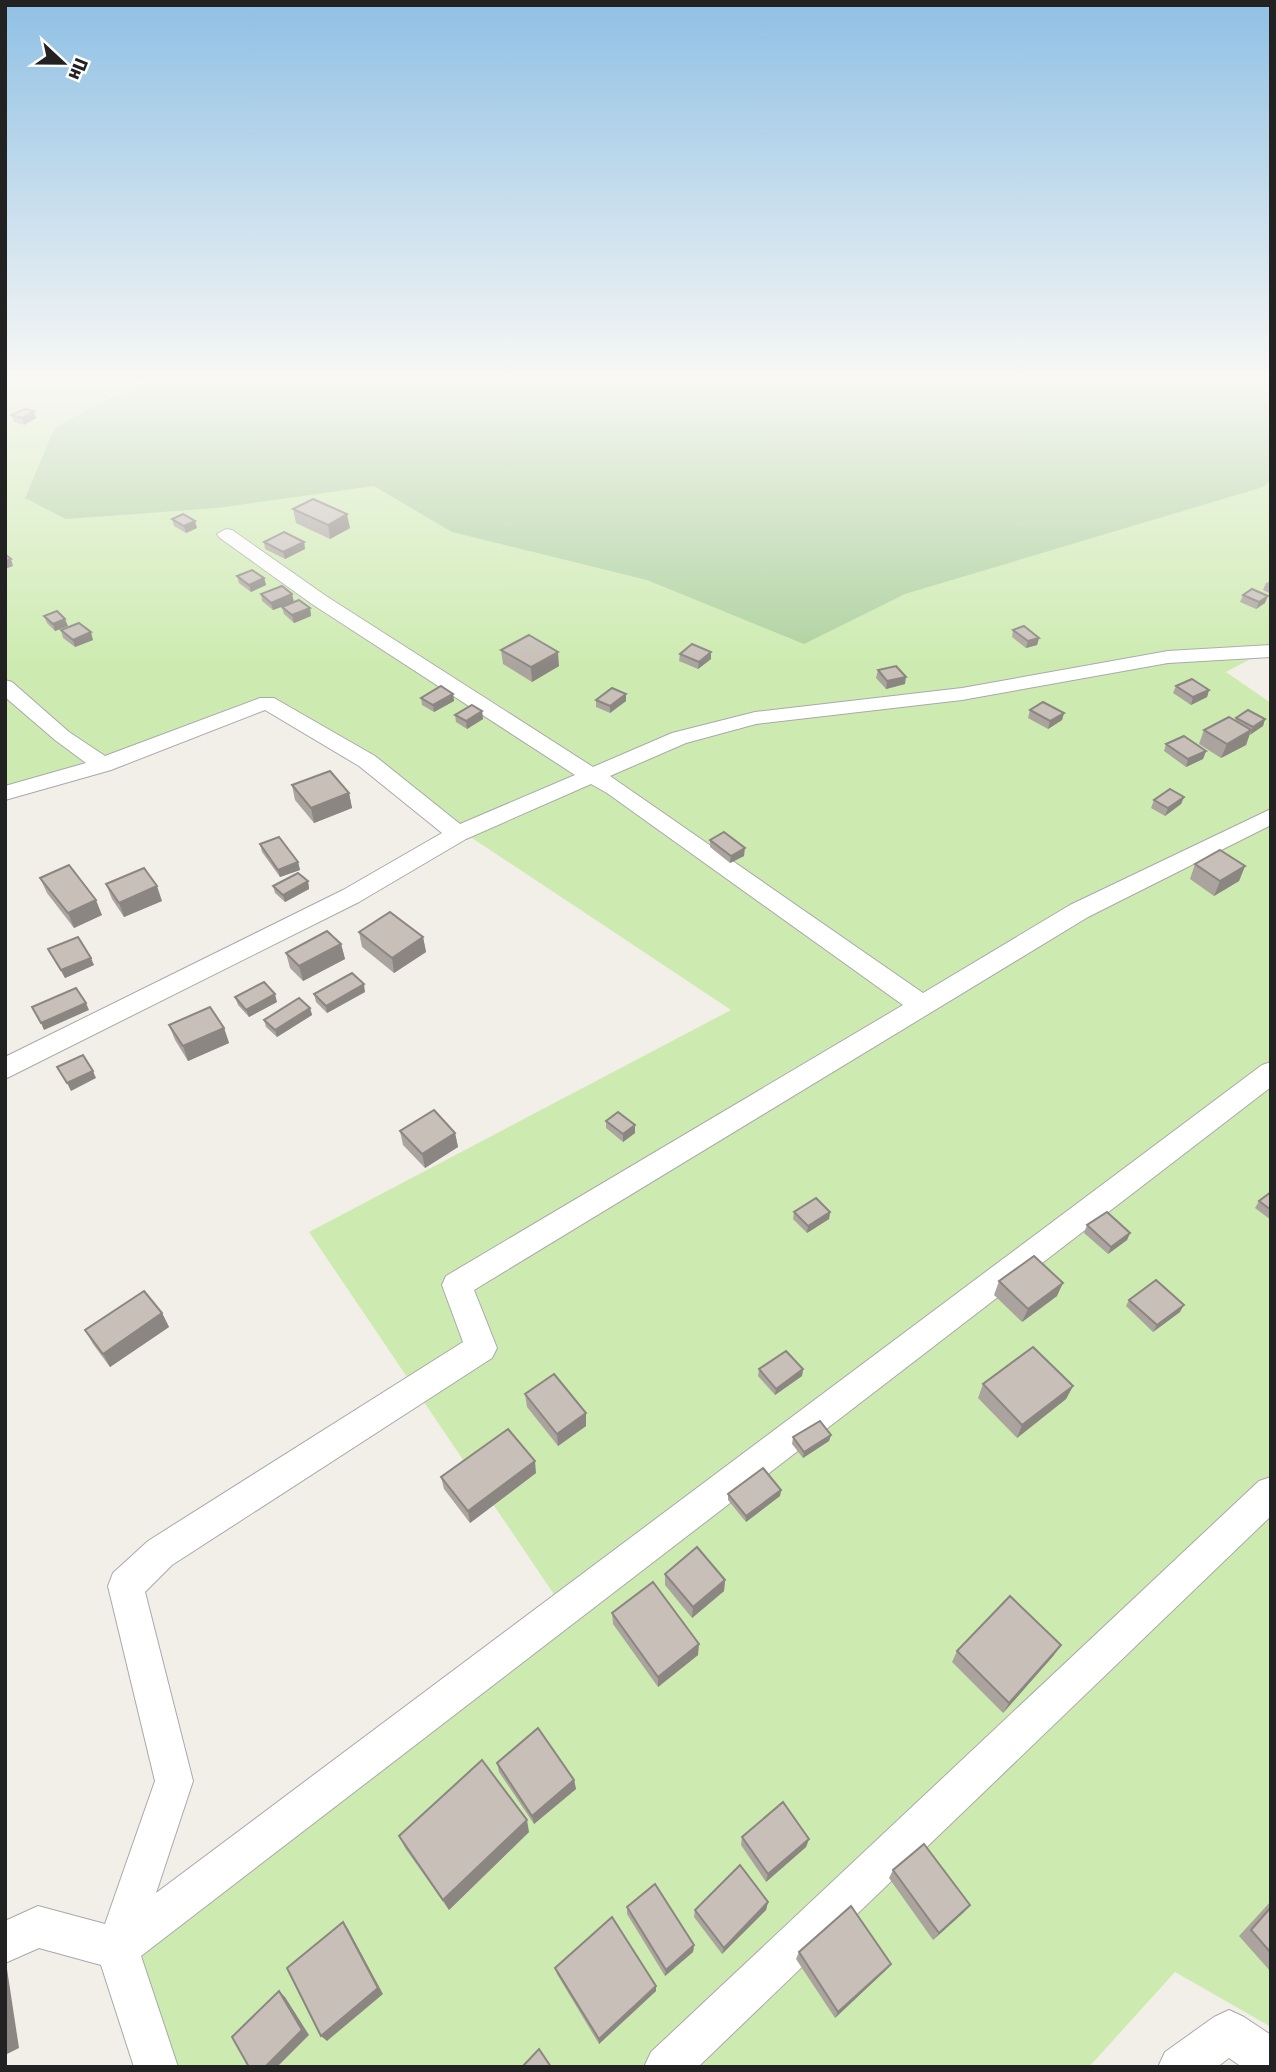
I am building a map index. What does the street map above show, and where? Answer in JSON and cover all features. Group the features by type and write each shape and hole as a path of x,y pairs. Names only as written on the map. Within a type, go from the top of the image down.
{"street":[{"path":"226,534 319,600 592,776 615,788 922,1005"},
{"path":"5,1069 351,896 458,834 679,738 755,718 962,694 1168,657 1271,651"},
{"path":"5,686 62,736 103,765"},
{"path":"5,793 103,765 267,702 367,761 458,834"},
{"path":"156,2067 117,1948 174,1781 126,1586 160,1553 481,1348 457,1285 1079,911 1271,816"},
{"path":"117,1948 1271,1072"},
{"path":"666,2067 1271,1493"},
{"path":"5,1942 38,1927 117,1948"},
{"path":"1180,2067 1229,2032 1271,2061"}],"green space":[{"path":"5,474 1271,474 1271,648 1226,672 1271,703 1271,2027 1175,1972 1089,2067 160,2067 100,1960 574,1624 309,1232 731,1010 272,705 247,707 5,789"},
{"path":"35,474 1271,474 1271,480 1263,487 905,594 804,644 647,580 452,532 374,486 217,508 66,519 25,498"}],"building":[{"path":"313,499 347,514 328,525 293,509"},
{"path":"183,514 195,521 184,526 172,519"},
{"path":"284,532 304,542 283,552 264,542"},
{"path":"252,570 264,578 249,585 237,576"},
{"path":"282,586 292,594 271,603 261,594"},
{"path":"1252,589 1268,596 1259,602 1243,595"},
{"path":"299,600 310,608 292,615 282,607"},
{"path":"57,611 65,619 53,624 44,616"},
{"path":"79,623 91,632 73,640 61,630"},
{"path":"1024,626 1039,638 1028,641 1013,630"},
{"path":"529,635 558,652 531,667 501,650"},
{"path":"692,644 711,652 699,662 680,654"},
{"path":"896,666 906,677 887,681 878,670"},
{"path":"1192,679 1209,690 1193,697 1176,686"},
{"path":"441,686 453,694 433,705 421,698"},
{"path":"612,688 626,694 610,706 596,700"},
{"path":"1043,702 1064,713 1050,721 1030,710"},
{"path":"472,705 482,711 466,721 455,715"},
{"path":"1248,710 1265,719 1253,727 1236,718"},
{"path":"1229,717 1251,730 1227,744 1204,730"},
{"path":"1184,736 1206,751 1188,759 1166,744"},
{"path":"330,771 349,793 311,808 292,785"},
{"path":"1170,789 1184,797 1168,808 1154,800"},
{"path":"724,832 745,848 731,856 710,840"},
{"path":"279,837 298,862 278,870 260,844"},
{"path":"1220,850 1245,866 1220,881 1195,864"},
{"path":"69,865 96,900 68,913 40,878"},
{"path":"144,868 157,886 119,903 106,884"},
{"path":"298,873 308,881 283,895 273,886"},
{"path":"390,912 423,937 392,958 359,932"},
{"path":"327,931 341,944 299,966 286,953"},
{"path":"78,937 91,958 61,970 48,949"},
{"path":"352,973 364,984 326,1006 314,994"},
{"path":"264,982 275,994 246,1010 235,997"},
{"path":"76,988 86,1003 41,1023 32,1007"},
{"path":"299,998 310,1008 275,1030 264,1020"},
{"path":"210,1007 224,1028 183,1046 169,1025"},
{"path":"83,1055 93,1071 67,1083 57,1067"},
{"path":"434,1110 455,1133 422,1154 400,1131"},
{"path":"618,1112 635,1125 623,1134 606,1121"},
{"path":"1271,1192 1271,1210 1259,1201"},
{"path":"816,1198 830,1212 808,1226 794,1212"},
{"path":"1107,1212 1130,1233 1111,1247 1087,1225"},
{"path":"1034,1256 1063,1283 1028,1309 999,1281"},
{"path":"1156,1280 1184,1305 1157,1325 1129,1300"},
{"path":"144,1291 162,1313 103,1354 85,1330"},
{"path":"1033,1347 1073,1386 1022,1425 983,1384"},
{"path":"786,1351 803,1369 776,1389 759,1369"},
{"path":"554,1374 586,1413 557,1434 525,1394"},
{"path":"820,1421 831,1435 804,1452 793,1437"},
{"path":"508,1429 535,1461 468,1511 441,1477"},
{"path":"763,1468 781,1490 746,1516 728,1494"},
{"path":"697,1547 725,1580 693,1607 665,1574"},
{"path":"653,1582 699,1644 658,1677 612,1613"},
{"path":"1010,1596 1061,1645 1009,1703 957,1651"},
{"path":"538,1728 574,1780 532,1816 497,1763"},
{"path":"482,1760 527,1820 443,1900 399,1836"},
{"path":"783,1802 809,1839 768,1874 742,1837"},
{"path":"924,1844 970,1905 939,1933 893,1870"},
{"path":"740,1865 768,1902 724,1948 695,1910"},
{"path":"655,1884 694,1945 666,1970 627,1907"},
{"path":"851,1906 891,1964 838,2012 799,1952"},
{"path":"1271,1907 1271,1953 1251,1930"},
{"path":"612,1917 656,1986 599,2039 555,1968"},
{"path":"343,1922 378,1988 321,2036 287,1968"},
{"path":"279,1991 302,2030 265,2067 249,2067 232,2037"},
{"path":"539,2049 551,2067 522,2067"}]}
